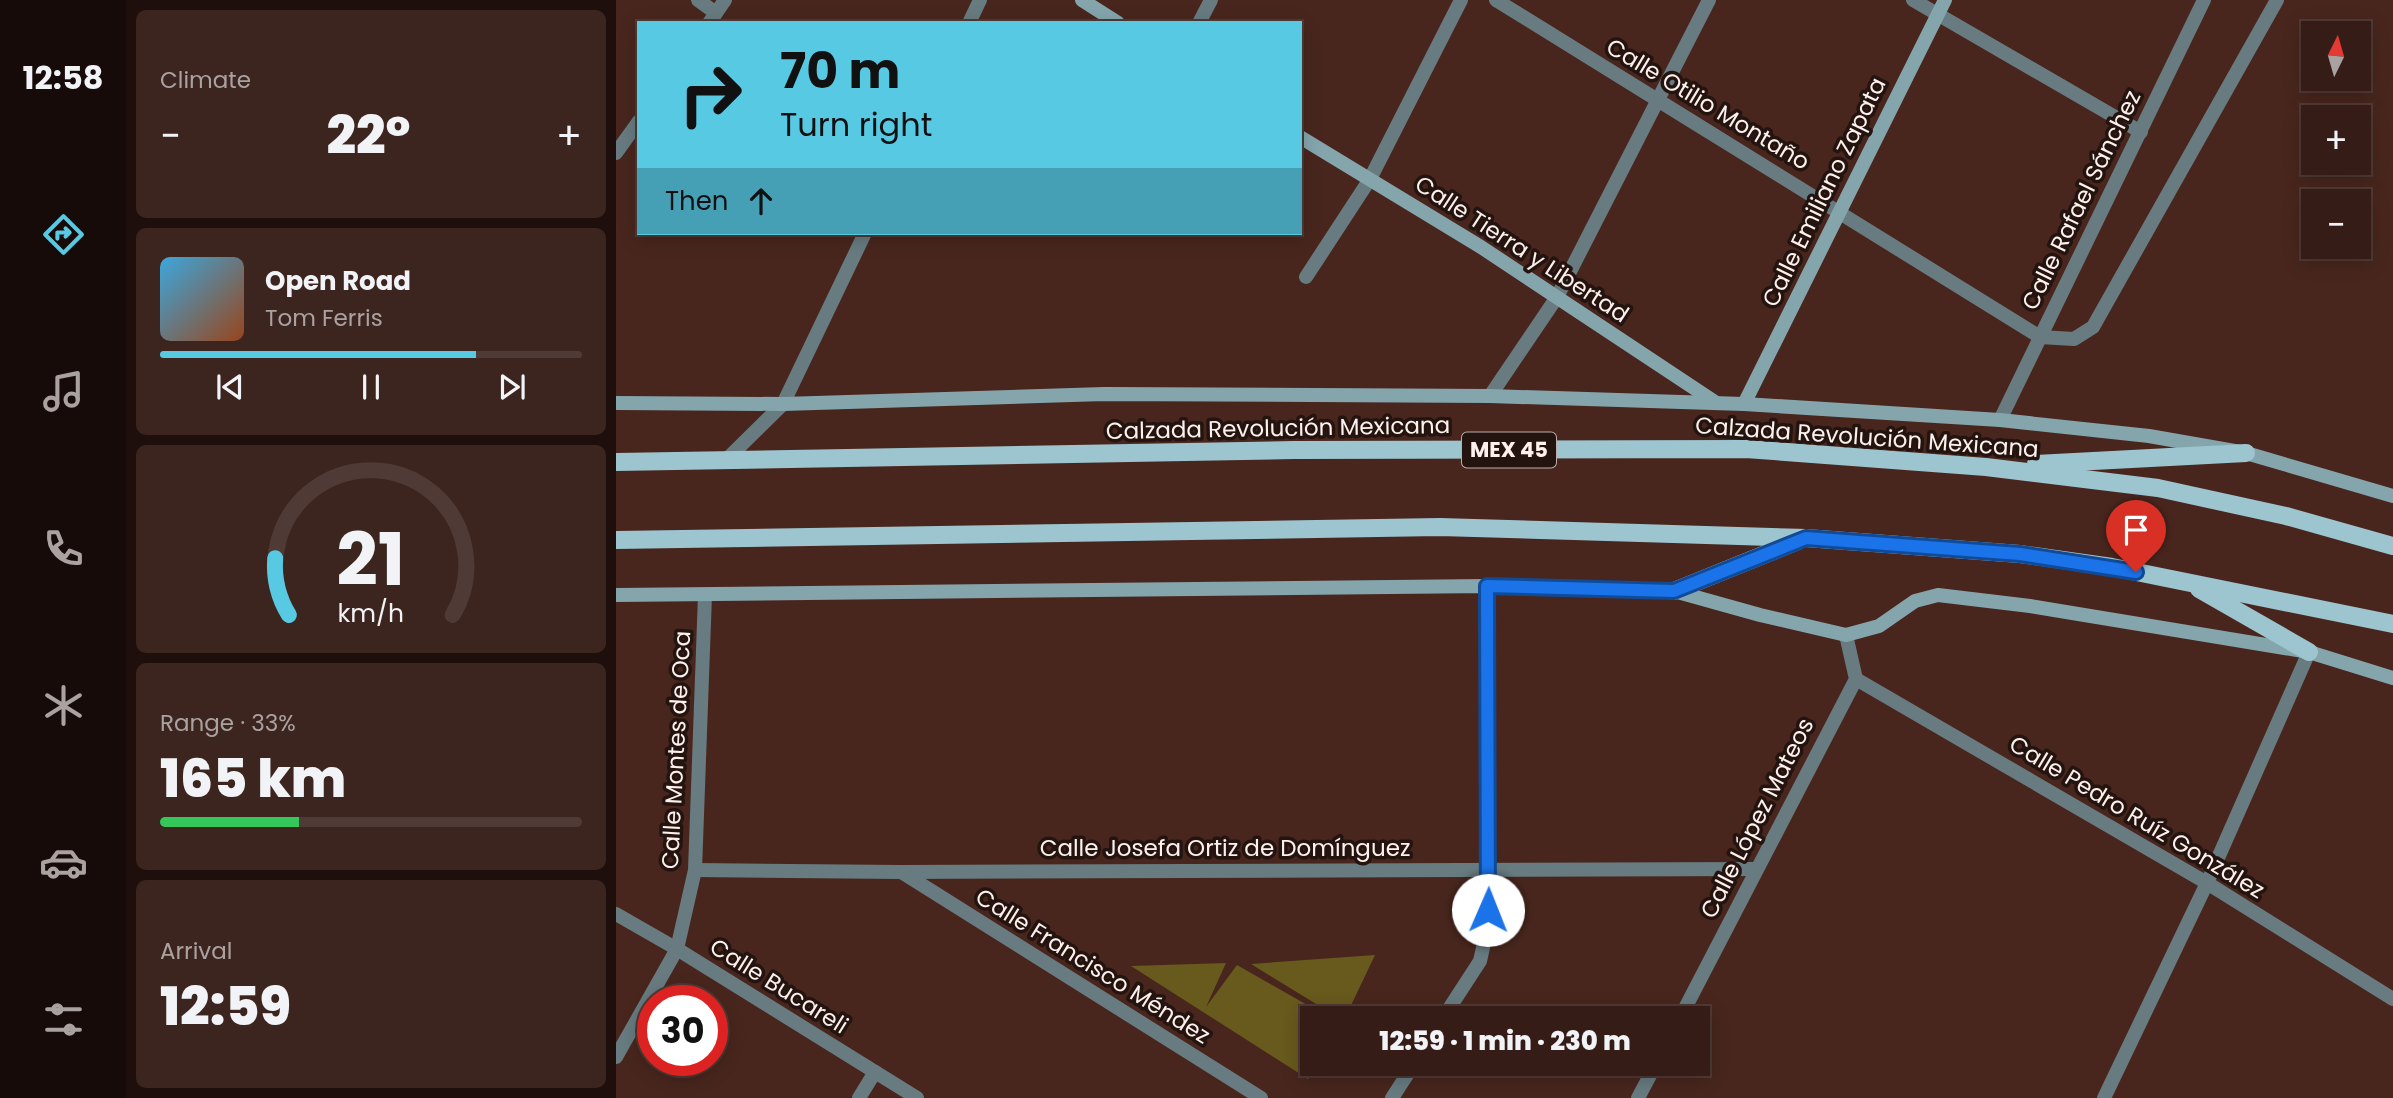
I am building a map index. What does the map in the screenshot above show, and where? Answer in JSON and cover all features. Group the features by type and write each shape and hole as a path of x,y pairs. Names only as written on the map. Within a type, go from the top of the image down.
{"main road":[{"name":"Calzada Revolución Mexicana","path":"616,462 1294,450 1746,449 1986,467 2170,490 2286,516 2393,546"},
{"path":"1986,467 2246,453"},
{"path":"616,540 1440,527 1806,538 2020,554 2112,567 2393,624"},
{"path":"1674,591 1806,538"},
{"path":"2184,581 2309,652"}],"street":[{"path":"698,0 713,18 725,0"},
{"path":"970,21 980,0"},
{"path":"1082,0 1115,21"},
{"path":"1200,21 1211,0"},
{"path":"1306,277 1370,179 1461,0"},
{"name":"Calle Otilio Montaño","path":"1496,0 1657,101 1841,211 2040,337"},
{"path":"1490,396 1557,298 1709,0"},
{"path":"1913,0 2141,132"},
{"name":"Calle Emiliano Zapata","path":"1744,404 1945,0"},
{"name":"Calle Rafael Sánchez","path":"2000,420 2204,0"},
{"path":"2040,337 2074,339 2093,327 2277,0"},
{"path":"616,153 637,124"},
{"name":"Calle Tierra y Libertad","path":"1302,138 1481,247 1716,403"},
{"path":"725,461 783,404 864,235"},
{"path":"616,403 783,404 1104,394 1490,396 1744,404 2000,420 2149,436 2246,453 2393,496"},
{"path":"1451,1006 1480,961 1487,930 1487,586"},
{"path":"616,595 1487,586 1674,591 1846,635 1879,626 1915,601 1938,595 2030,606 2309,652 2393,678"},
{"name":"Calle Montes de Oca","path":"616,1057 677,949 695,870 705,595"},
{"path":"1846,635 1856,679"},
{"path":"2104,1098 2207,883 2309,652"},
{"name":"Calle López Mateos","path":"1686,1006 1856,679"},
{"name":"Calle Pedro Ruíz González","path":"1856,679 2207,883 2393,999"},
{"name":"Calle Josefa Ortiz de Domínguez","path":"695,870 901,872 1756,869"},
{"name":"Calle Francisco Méndez","path":"901,872 1261,1098"},
{"name":"Calle Bucareli","path":"616,914 917,1098"},
{"path":"859,1098 875,1072"},
{"path":"1392,1098 1406,1076"},
{"path":"1638,1098 1650,1076"}],"shaded area":[{"path":"1375,955 1351,1006 1319,1006 1251,964"},
{"path":"1226,963 1206,1007 1237,965 1309,1006 1300,1006 1300,1074 1131,966"}],"route":[{"path":"1488,910 1487,586 1674,591 1806,538 2020,554 2136,572"}]}
